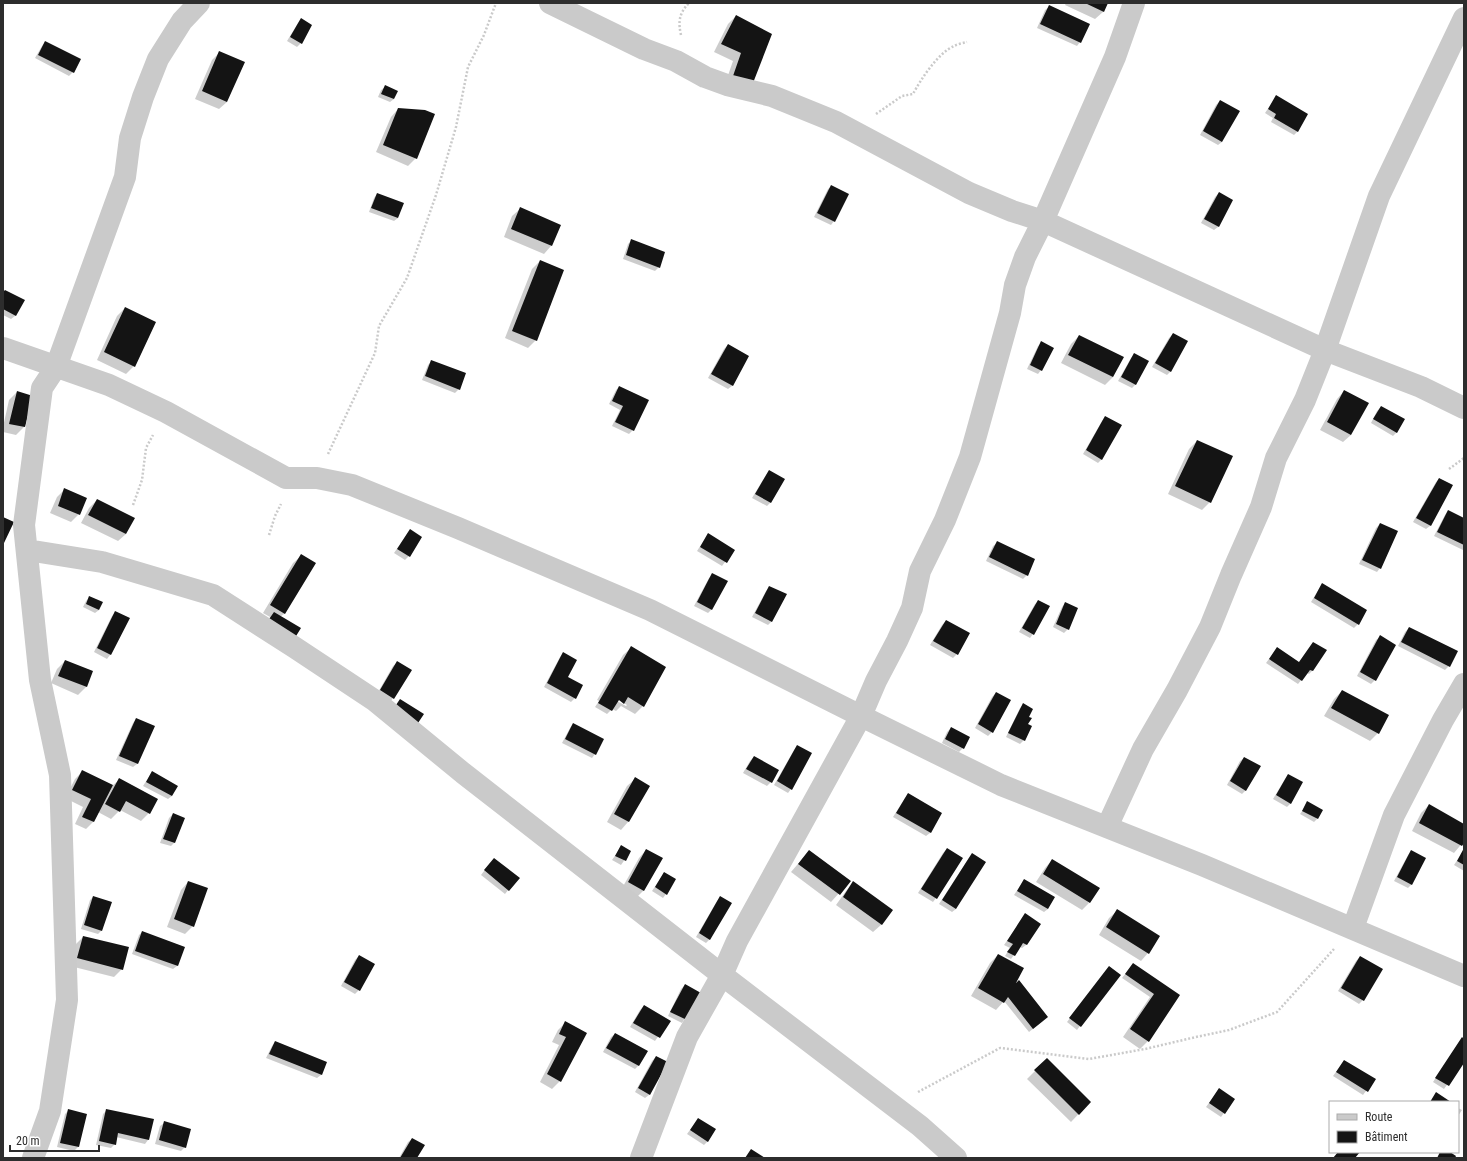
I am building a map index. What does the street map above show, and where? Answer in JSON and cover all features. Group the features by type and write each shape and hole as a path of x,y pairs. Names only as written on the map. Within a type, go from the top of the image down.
{"street":[{"path":"33,1158 50,1110 67,1000 60,775 40,680 24,525 42,388 56,367 125,177 130,138 143,97 158,59 182,21 199,3"},
{"path":"550,3 644,50 676,61 704,77 727,85 772,96 836,122 969,193 1012,211 1043,221 1326,350 1421,387 1464,408"},
{"path":"642,1158 687,1037 722,975 737,941 861,716 876,681 912,608 920,571 945,520 970,457 1010,313 1015,285 1025,257 1043,221 1115,57 1134,3"},
{"path":"1107,827 1143,749 1177,690 1210,627 1231,574 1261,507 1276,458 1305,400 1326,350 1379,196 1464,18"},
{"path":"3,348 110,385 166,412 286,478 316,478 352,485 458,528 650,610 1001,785 1202,865 1464,976"},
{"path":"27,550 102,562 214,595 374,700 463,773 722,975 920,1126 956,1158"},
{"path":"1353,928 1394,815 1443,720 1464,684"}],"path":[{"path":"316,478 375,353 379,326 407,278 436,195 456,127 468,67 484,35 496,3"},
{"path":"676,61 681,36 678,22 684,8 689,3"},
{"path":"874,115 902,96 913,94 922,78 938,60 954,46 967,42"},
{"path":"133,505 142,480 146,448 166,412"},
{"path":"1449,468 1464,458"},
{"path":"269,535 275,516 286,493 286,478"},
{"path":"893,1106 1000,1048 1088,1059 1145,1049 1229,1030 1270,1015 1277,1012 1353,928"}],"building":[{"path":"1085,3 1108,3 1104,12"},
{"path":"1049,5 1090,24 1081,43 1040,24"},
{"path":"736,15 772,34 753,83 733,76 741,53 721,44"},
{"path":"301,18 312,25 302,44 290,37"},
{"path":"45,41 81,59 74,73 38,55"},
{"path":"219,51 245,62 227,102 202,91"},
{"path":"385,85 398,91 394,99 381,94"},
{"path":"1276,95 1308,114 1298,132 1274,118 1276,114 1268,109"},
{"path":"1220,100 1240,111 1222,142 1203,131"},
{"path":"398,108 425,110 435,114 417,159 383,145"},
{"path":"831,185 849,194 835,222 817,213"},
{"path":"1219,192 1233,200 1219,227 1204,219"},
{"path":"377,193 404,203 398,218 371,208"},
{"path":"520,207 561,225 552,246 511,229"},
{"path":"631,239 665,252 660,268 626,255"},
{"path":"540,260 564,270 537,341 512,331"},
{"path":"5,290 25,300 16,316 3,309 3,292"},
{"path":"125,307 156,322 135,367 104,352"},
{"path":"1173,333 1188,341 1171,372 1155,363"},
{"path":"1079,335 1124,357 1113,377 1068,355"},
{"path":"1041,341 1054,348 1042,371 1030,365"},
{"path":"728,344 749,356 733,386 711,374"},
{"path":"1134,353 1149,361 1136,385 1121,377"},
{"path":"431,360 466,373 460,390 425,376"},
{"path":"619,386 649,400 634,431 615,422 623,406 612,401"},
{"path":"1344,390 1369,403 1351,435 1327,422"},
{"path":"17,391 33,396 25,427 9,424"},
{"path":"1381,406 1405,419 1397,433 1373,419"},
{"path":"1105,416 1122,425 1102,460 1086,450"},
{"path":"1197,440 1233,456 1211,503 1175,486"},
{"path":"769,470 785,479 771,503 755,494"},
{"path":"1439,478 1453,485 1431,526 1416,518"},
{"path":"64,488 87,498 80,515 58,506"},
{"path":"97,499 135,518 126,534 88,515"},
{"path":"1448,510 1464,518 1464,545 1437,532"},
{"path":"3,517 14,522 4,543 3,543"},
{"path":"1380,523 1398,531 1381,569 1362,560"},
{"path":"410,529 422,537 410,557 397,549"},
{"path":"708,533 735,550 727,563 700,547"},
{"path":"997,541 1035,559 1028,576 989,557"},
{"path":"301,554 316,563 285,614 270,605"},
{"path":"712,573 728,581 712,610 697,602"},
{"path":"1322,583 1367,610 1359,625 1314,598"},
{"path":"769,586 787,594 772,622 755,613"},
{"path":"89,596 103,602 99,610 86,604"},
{"path":"1038,600 1050,606 1034,635 1022,628"},
{"path":"1065,602 1078,608 1069,630 1056,624"},
{"path":"115,611 130,618 111,655 97,648"},
{"path":"274,612 301,628 293,641 265,625"},
{"path":"946,620 970,633 958,655 933,641"},
{"path":"1409,627 1458,651 1450,667 1401,642"},
{"path":"1380,635 1396,645 1376,681 1360,672"},
{"path":"1313,642 1327,650 1313,671 1310,670 1302,681 1269,659 1277,647 1299,662"},
{"path":"631,646 666,667 644,707 628,697 624,704 619,700 612,711 598,703"},
{"path":"563,652 577,660 568,677 583,685 576,699 547,683"},
{"path":"65,660 93,671 87,687 58,676"},
{"path":"397,661 412,670 394,699 380,690"},
{"path":"1342,690 1389,715 1379,734 1331,708"},
{"path":"996,692 1011,700 993,733 978,724"},
{"path":"400,699 424,714 416,726 392,711"},
{"path":"1023,703 1033,709 1029,717 1032,718 1028,724 1032,726 1025,741 1008,733"},
{"path":"136,718 155,726 138,764 119,756"},
{"path":"573,723 604,739 596,755 565,739"},
{"path":"951,727 970,737 964,749 945,739"},
{"path":"797,745 812,753 792,790 777,781"},
{"path":"754,756 779,770 772,783 746,769"},
{"path":"1244,757 1261,766 1246,791 1230,781"},
{"path":"82,770 113,785 94,822 82,817 91,799 72,790"},
{"path":"152,771 178,786 172,796 146,782"},
{"path":"1288,774 1303,782 1291,804 1276,795"},
{"path":"635,777 650,786 629,822 614,814"},
{"path":"119,778 158,799 150,814 126,801 120,812 105,804"},
{"path":"908,793 942,813 931,833 896,813"},
{"path":"1307,801 1323,810 1318,819 1302,811"},
{"path":"1429,804 1464,824 1464,843 1462,846 1419,823"},
{"path":"173,813 185,818 175,843 163,839"},
{"path":"621,845 631,851 626,861 615,856"},
{"path":"947,848 963,858 937,899 921,889"},
{"path":"1464,848 1464,865 1457,861"},
{"path":"646,849 663,858 644,891 628,882"},
{"path":"809,850 851,881 840,895 798,864"},
{"path":"1411,850 1426,858 1412,885 1397,877"},
{"path":"972,853 986,862 956,909 942,900"},
{"path":"494,858 520,878 509,891 484,870"},
{"path":"1052,859 1100,888 1090,903 1043,874"},
{"path":"664,872 676,879 667,895 655,887"},
{"path":"1024,879 1055,897 1048,909 1017,891"},
{"path":"188,881 208,888 194,927 174,919"},
{"path":"853,881 893,910 882,925 843,897"},
{"path":"93,896 112,902 102,931 84,925"},
{"path":"720,896 732,903 710,940 699,933"},
{"path":"1117,909 1160,936 1149,954 1106,927"},
{"path":"1025,913 1041,924 1027,945 1023,943 1015,956 1007,952 1013,944 1007,941"},
{"path":"142,931 185,947 178,966 135,951"},
{"path":"83,936 129,947 123,970 77,958"},
{"path":"998,954 1024,968 1016,983 1019,980 1048,1017 1033,1029 1008,997 1004,1003 978,988"},
{"path":"359,955 375,964 360,991 344,982"},
{"path":"1360,956 1383,969 1364,1001 1341,988"},
{"path":"1133,963 1180,995 1149,1042 1130,1029 1154,994 1125,974"},
{"path":"1109,966 1121,975 1081,1027 1069,1018"},
{"path":"685,984 701,993 687,1020 670,1012"},
{"path":"644,1005 671,1021 660,1038 633,1023"},
{"path":"565,1021 587,1033 561,1082 547,1074 566,1037 559,1034"},
{"path":"615,1033 648,1051 639,1066 606,1048"},
{"path":"1462,1037 1464,1039 1464,1063 1449,1086 1435,1078"},
{"path":"275,1041 327,1062 322,1075 269,1054"},
{"path":"656,1056 668,1062 650,1095 638,1088"},
{"path":"1047,1058 1091,1102 1079,1115 1034,1070"},
{"path":"1344,1060 1376,1079 1368,1092 1336,1072"},
{"path":"1219,1088 1235,1099 1225,1114 1209,1103"},
{"path":"1436,1092 1450,1101 1431,1101"},
{"path":"68,1109 87,1114 79,1147 60,1143"},
{"path":"106,1109 154,1119 149,1140 118,1133 116,1145 99,1141"},
{"path":"698,1118 716,1129 708,1142 690,1130"},
{"path":"164,1121 191,1129 186,1148 159,1140"},
{"path":"412,1138 425,1145 417,1158 400,1158"},
{"path":"751,1149 765,1158 745,1158"},
{"path":"1337,1153 1359,1153 1355,1158 1333,1158"},
{"path":"1440,1153 1452,1153 1456,1156 1455,1158 1437,1158"}]}
